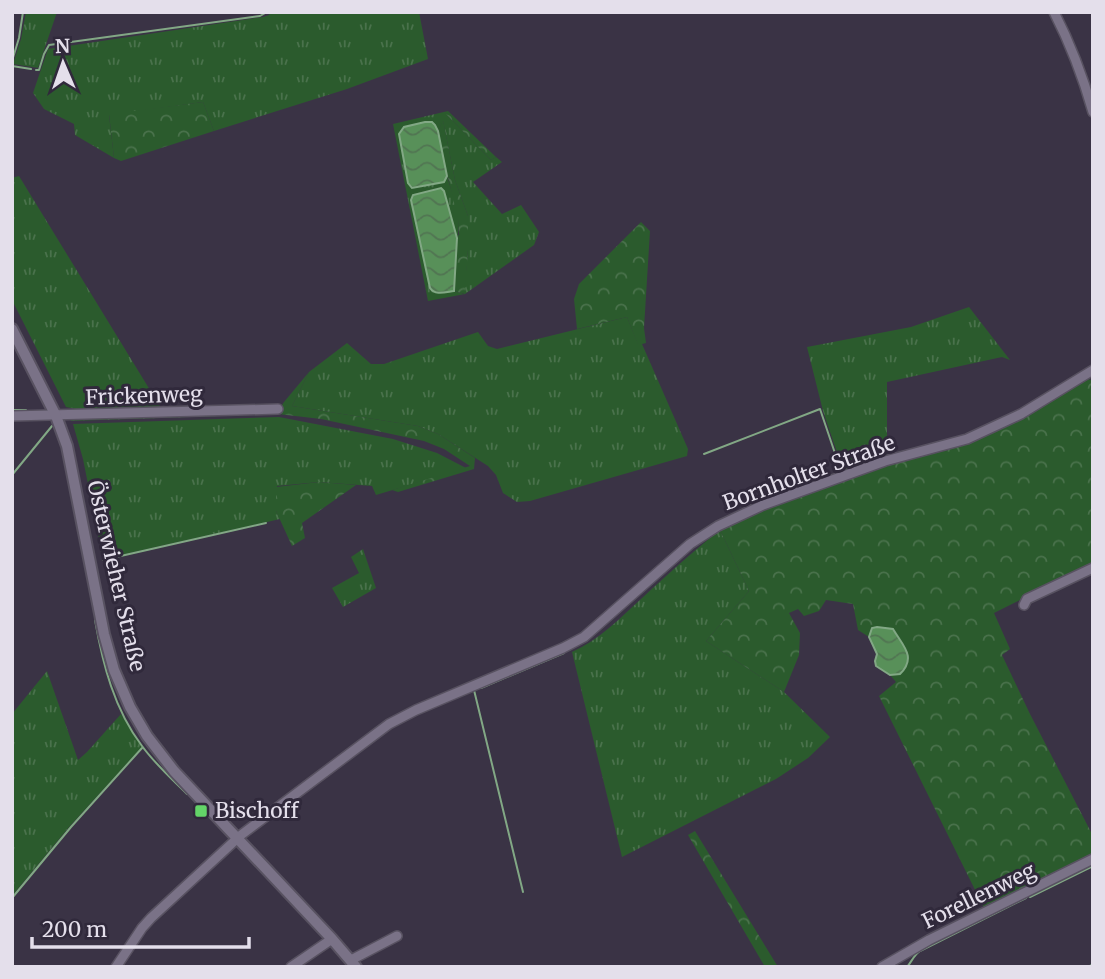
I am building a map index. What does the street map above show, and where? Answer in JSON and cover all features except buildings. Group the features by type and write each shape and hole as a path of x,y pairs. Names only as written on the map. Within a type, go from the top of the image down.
{"street":[{"path":"1054,12 1075,57 1093,112"},
{"name":"Österwieher Straße","path":"12,329 56,416 70,461 104,634 114,670 136,717 174,771 353,964"},
{"name":"Bornholter Straße","path":"116,967 151,918 237,838 389,724 584,637 690,544 718,526 763,505 885,461 967,439 1021,414 1093,370"},
{"name":"Frickenweg","path":"12,416 278,409"},
{"path":"1024,605 1027,599 1093,568"},
{"name":"Forellenweg","path":"882,967 929,940 1093,859"},
{"path":"353,964 397,936"},
{"path":"291,967 332,939"}],"green space":[{"path":"26,12 57,12 38,68 13,64"},
{"path":"270,12 419,12 428,59 347,89 214,131 203,102 109,115 114,158 75,135 74,124 44,109 33,93 48,49 263,17"},
{"path":"203,102 214,131 121,161 114,158 109,114"},
{"path":"448,111 447,115 491,160 496,157 502,162 473,182 502,214 521,205 539,232 534,245 465,294 428,301 393,124","holes":["443,121 455,180 468,216 464,294 454,291 438,293 413,195 441,188 457,238 459,223 456,207 447,176 444,182 404,127 432,122 438,131"]},
{"path":"448,111 496,157 491,160 446,114"},
{"path":"443,120 455,180 468,216 465,294 454,291 459,234 458,219 438,136"},
{"path":"19,176 161,408 66,407 12,300 12,178"},
{"path":"641,222 650,231 644,328 646,343 638,345 627,317 577,329 574,299 579,284"},
{"path":"969,307 1010,360 1002,357 887,382 887,454 843,470 823,411 807,347 911,327"},
{"path":"627,317 638,344 642,344 688,449 687,456 530,501 517,502 503,493 496,475 488,466 438,434 418,426 292,406 309,372 347,343 371,364 384,364 478,332 488,346 497,349"},
{"path":"309,372 292,406 418,426 438,434 475,458 474,469 398,492 392,490 470,466 444,449 424,441 321,419 278,414 71,421 69,417 278,411"},
{"path":"1088,379 1093,381 1093,564 994,613 1010,649 1002,655 1093,836 1093,854 984,908 879,696 896,682 890,675 895,675 906,650 893,629 872,628 869,637 858,630 853,604 826,600 819,611 804,616 798,609 789,613 800,633 799,655 784,692 706,641 749,591 720,530 748,515 885,465 968,444 1024,417"},
{"path":"279,417 393,439 437,453 466,468 376,495 372,486 319,482 277,486 276,511 280,519 103,559 83,459 73,424"},
{"path":"319,482 356,485 302,523 305,538 292,546 276,511 276,487"},
{"path":"720,530 749,591 706,641 784,692 830,737 808,758 776,779 622,857 572,652 608,628"},
{"path":"363,549 376,588 343,607 332,588 359,573 351,557"},
{"path":"47,671 78,760 121,714 142,747 70,826 12,896 12,714"},
{"path":"695,831 778,967 765,967 688,835"}],"water":[{"path":"432,122 438,131 447,176 444,182 412,188 408,183 399,134 404,127"},
{"path":"441,188 457,238 454,291 441,293 430,288 411,200 413,195"},
{"path":"872,628 893,629 907,652 907,662 900,674 890,675 876,666 877,654 869,637"}],"waterway":[{"path":"12,61 23,12"},
{"path":"36,70 39,70 49,45 260,16 267,12"},
{"path":"12,66 31,69"},
{"path":"704,454 820,409 841,471"},
{"path":"12,410 26,410"},
{"path":"12,475 52,426"},
{"path":"103,560 266,523"},
{"path":"95,620 106,670 124,717 147,753 187,794"},
{"path":"481,688 564,653"},
{"path":"474,690 523,892"},
{"path":"12,898 142,748"},
{"path":"1030,897 1093,866"},
{"path":"907,967 920,951 1026,898"},
{"path":"1088,967 1093,964"}],"place":[{"name":"Bischoff","path":"201,811"}]}
